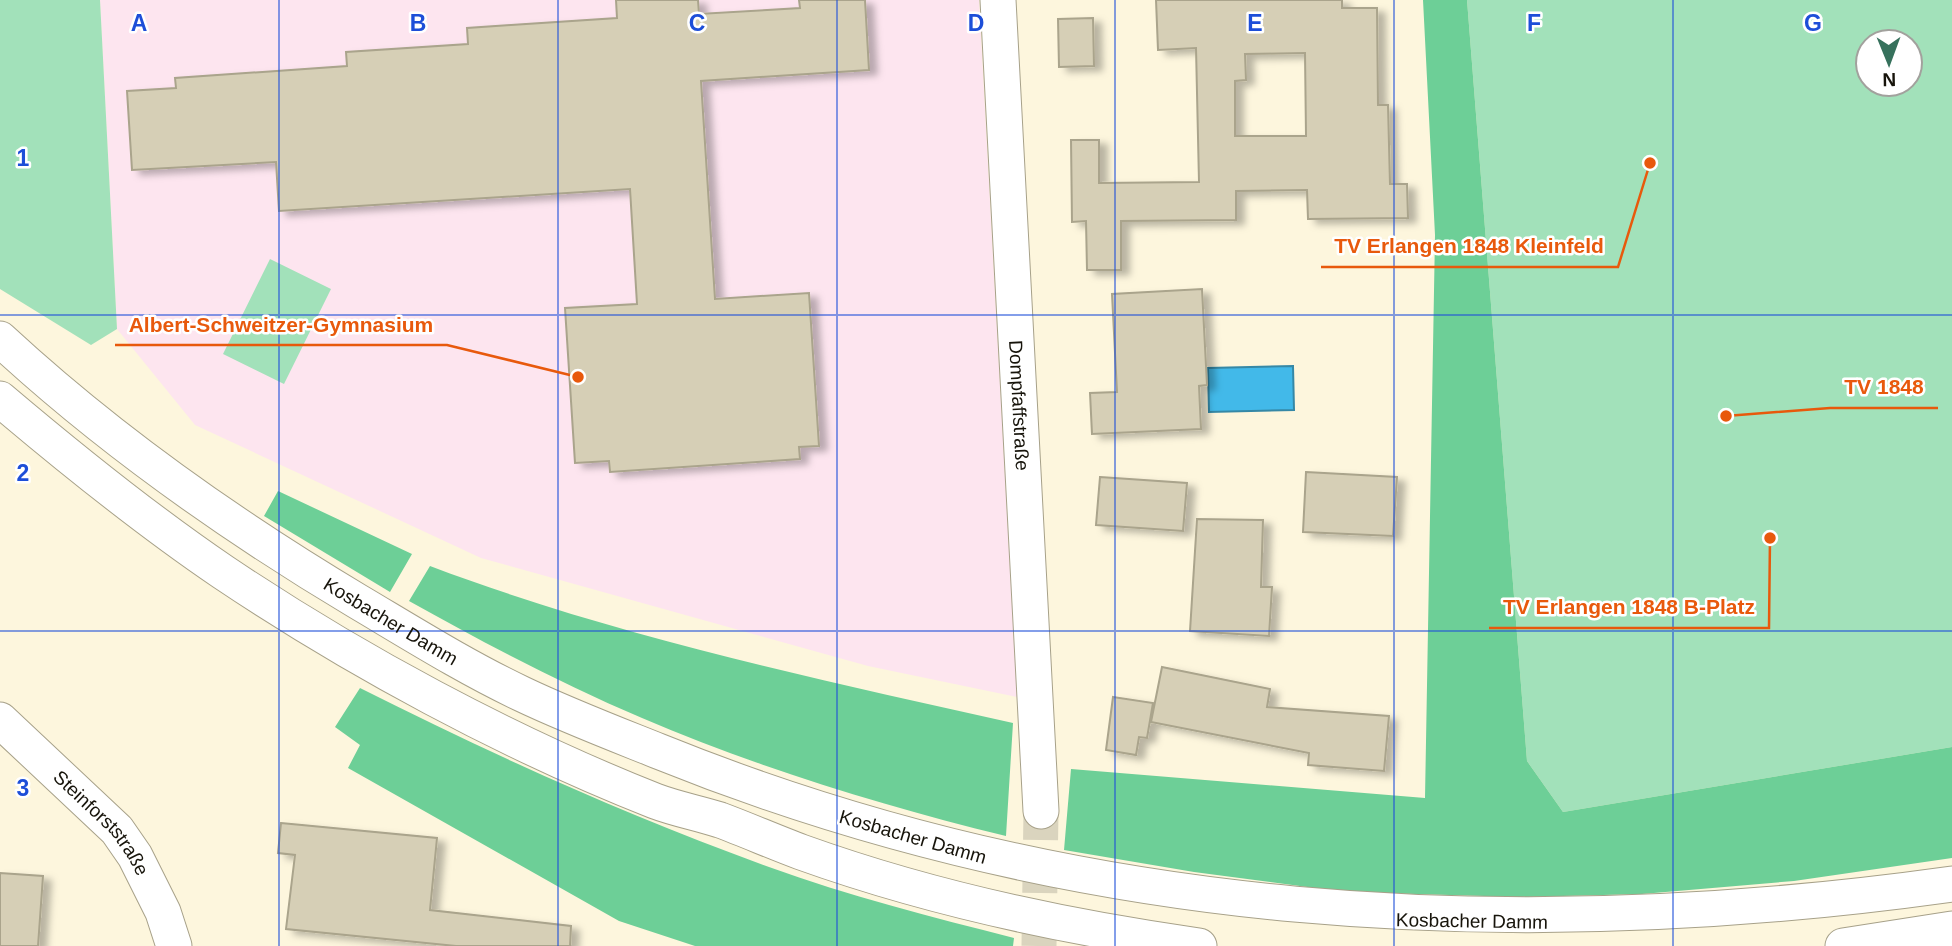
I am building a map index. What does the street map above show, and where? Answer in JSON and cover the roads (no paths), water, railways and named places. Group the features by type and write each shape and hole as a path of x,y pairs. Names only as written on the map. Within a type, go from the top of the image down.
{"street":[{"name":"Dompfaffstraße","path":"998,0 1041,811"},
{"name":"Kosbacher Damm","path":"0,339 30,367 208,506 317,577 431,645 521,694 606,730 718,775 884,831 1074,878 1196,899 1378,919 1561,923 1631,921 1718,915 1855,900 1952,884"},
{"path":"0,399 146,517 222,571 412,686 530,745 657,802 720,820 802,852 937,894 1058,921 1199,946"},
{"name":"Steinforststraße","path":"0,720 117,830 135,856 163,912 174,946"},
{"path":"1843,946 1952,929"}],"water":[{"path":"1293,366 1294,410 1209,412 1208,368"}],"tunnel":[{"path":"1039,946 1041,811"}],"place":[{"name":"TV Erlangen 1848 Kleinfeld","path":"1650,163"},
{"name":"Albert-Schweitzer-Gymnasium","path":"578,377"},
{"name":"TV 1848","path":"1726,416"},
{"name":"TV Erlangen 1848 B-Platz","path":"1770,538"}]}
